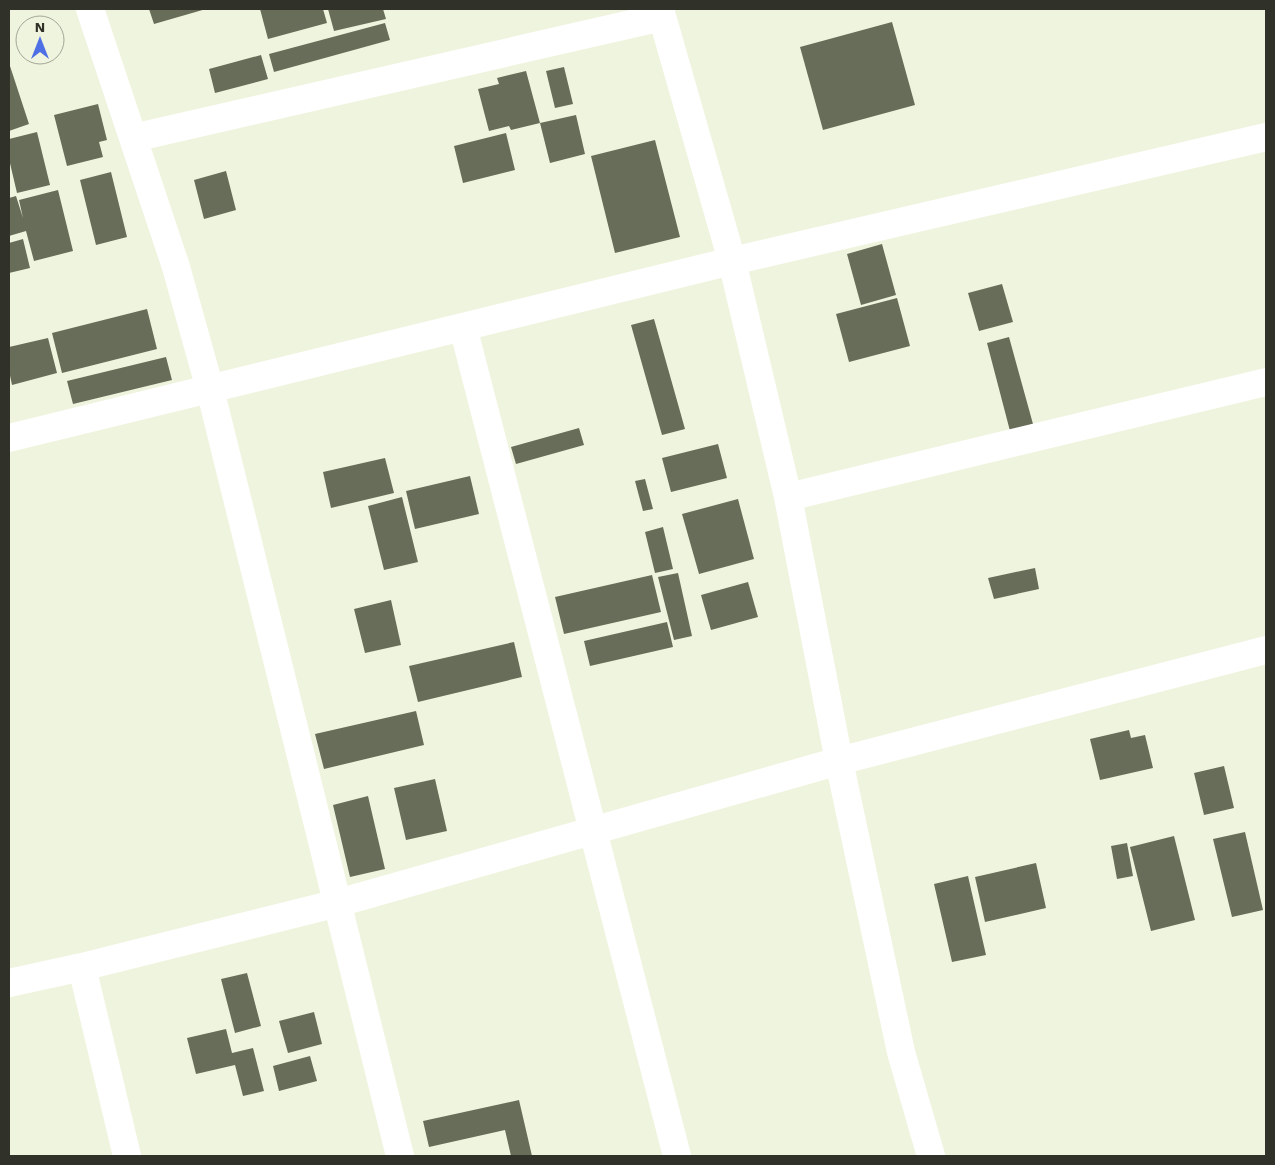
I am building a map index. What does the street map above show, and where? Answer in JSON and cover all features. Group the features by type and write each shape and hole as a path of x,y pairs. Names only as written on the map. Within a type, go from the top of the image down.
{"street":[{"path":"90,9 176,267 210,389 400,1156"},
{"path":"133,138 661,13 732,261 788,497 839,761 902,1052 931,1156"},
{"path":"9,438 732,261 1266,137"},
{"path":"463,327 677,1156"},
{"path":"788,497 1266,382"},
{"path":"9,983 82,967 338,903 839,761 1266,650"},
{"path":"82,967 127,1156"}],"building":[{"path":"149,9 206,9 154,24"},
{"path":"260,9 323,9 327,23 268,39"},
{"path":"328,9 383,9 386,19 334,31"},
{"path":"892,22 915,105 823,130 800,47"},
{"path":"385,23 390,40 274,72 269,54"},
{"path":"261,55 268,79 215,93 209,69"},
{"path":"9,63 29,124 9,131"},
{"path":"564,67 573,104 555,108 546,71"},
{"path":"526,71 540,123 511,130 509,126 489,131 478,89 499,84 497,78"},
{"path":"98,104 107,140 99,142 103,157 67,166 54,115"},
{"path":"576,115 585,154 550,163 540,123"},
{"path":"37,132 50,185 17,193 9,159 9,139"},
{"path":"506,133 515,170 463,183 454,146"},
{"path":"655,140 680,237 615,253 591,156"},
{"path":"226,171 236,210 204,219 194,180"},
{"path":"111,172 127,237 96,245 80,180"},
{"path":"58,190 73,251 34,261 26,231 9,236 9,198 16,196 23,218 19,200"},
{"path":"23,239 30,268 9,273 9,243"},
{"path":"882,244 896,295 861,305 847,254"},
{"path":"1002,284 1013,322 979,331 968,293"},
{"path":"897,298 910,346 849,362 836,314"},
{"path":"147,309 157,349 62,373 52,333"},
{"path":"654,319 685,429 662,435 631,325"},
{"path":"1009,337 1033,424 1010,431 987,343"},
{"path":"48,338 57,373 12,385 9,371 9,347"},
{"path":"166,357 172,380 73,404 67,381"},
{"path":"579,428 584,445 516,464 511,447"},
{"path":"718,444 727,478 671,492 662,458"},
{"path":"385,458 394,493 331,508 323,472"},
{"path":"470,476 479,514 415,529 406,491"},
{"path":"645,479 653,509 643,511 635,481"},
{"path":"402,497 418,562 384,570 368,506"},
{"path":"738,499 754,559 699,574 682,514"},
{"path":"663,527 673,569 655,573 645,532"},
{"path":"1035,568 1039,589 994,599 988,578"},
{"path":"678,573 692,636 674,640 658,577"},
{"path":"652,575 661,612 564,634 555,597"},
{"path":"748,582 758,617 711,630 701,595"},
{"path":"391,600 401,645 365,653 354,609"},
{"path":"667,622 673,647 590,666 584,641"},
{"path":"514,642 522,677 418,702 409,666"},
{"path":"416,711 424,745 324,769 315,734"},
{"path":"1129,730 1131,738 1145,735 1153,768 1100,780 1090,739"},
{"path":"1224,766 1234,808 1204,815 1194,773"},
{"path":"435,779 447,831 406,840 394,788"},
{"path":"368,796 385,869 350,877 333,805"},
{"path":"1245,832 1263,910 1232,917 1213,839"},
{"path":"1174,836 1195,920 1151,931 1130,847"},
{"path":"1127,843 1133,876 1117,879 1111,846"},
{"path":"1036,863 1046,908 985,922 975,877"},
{"path":"968,876 986,955 952,962 934,884"},
{"path":"247,973 261,1026 235,1033 221,979"},
{"path":"314,1012 322,1044 288,1053 279,1021"},
{"path":"226,1029 232,1053 253,1048 264,1091 243,1096 235,1065 196,1074 187,1038"},
{"path":"310,1056 317,1081 279,1091 273,1066"},
{"path":"519,1100 532,1156 511,1156 505,1130 429,1147 423,1121"}]}
